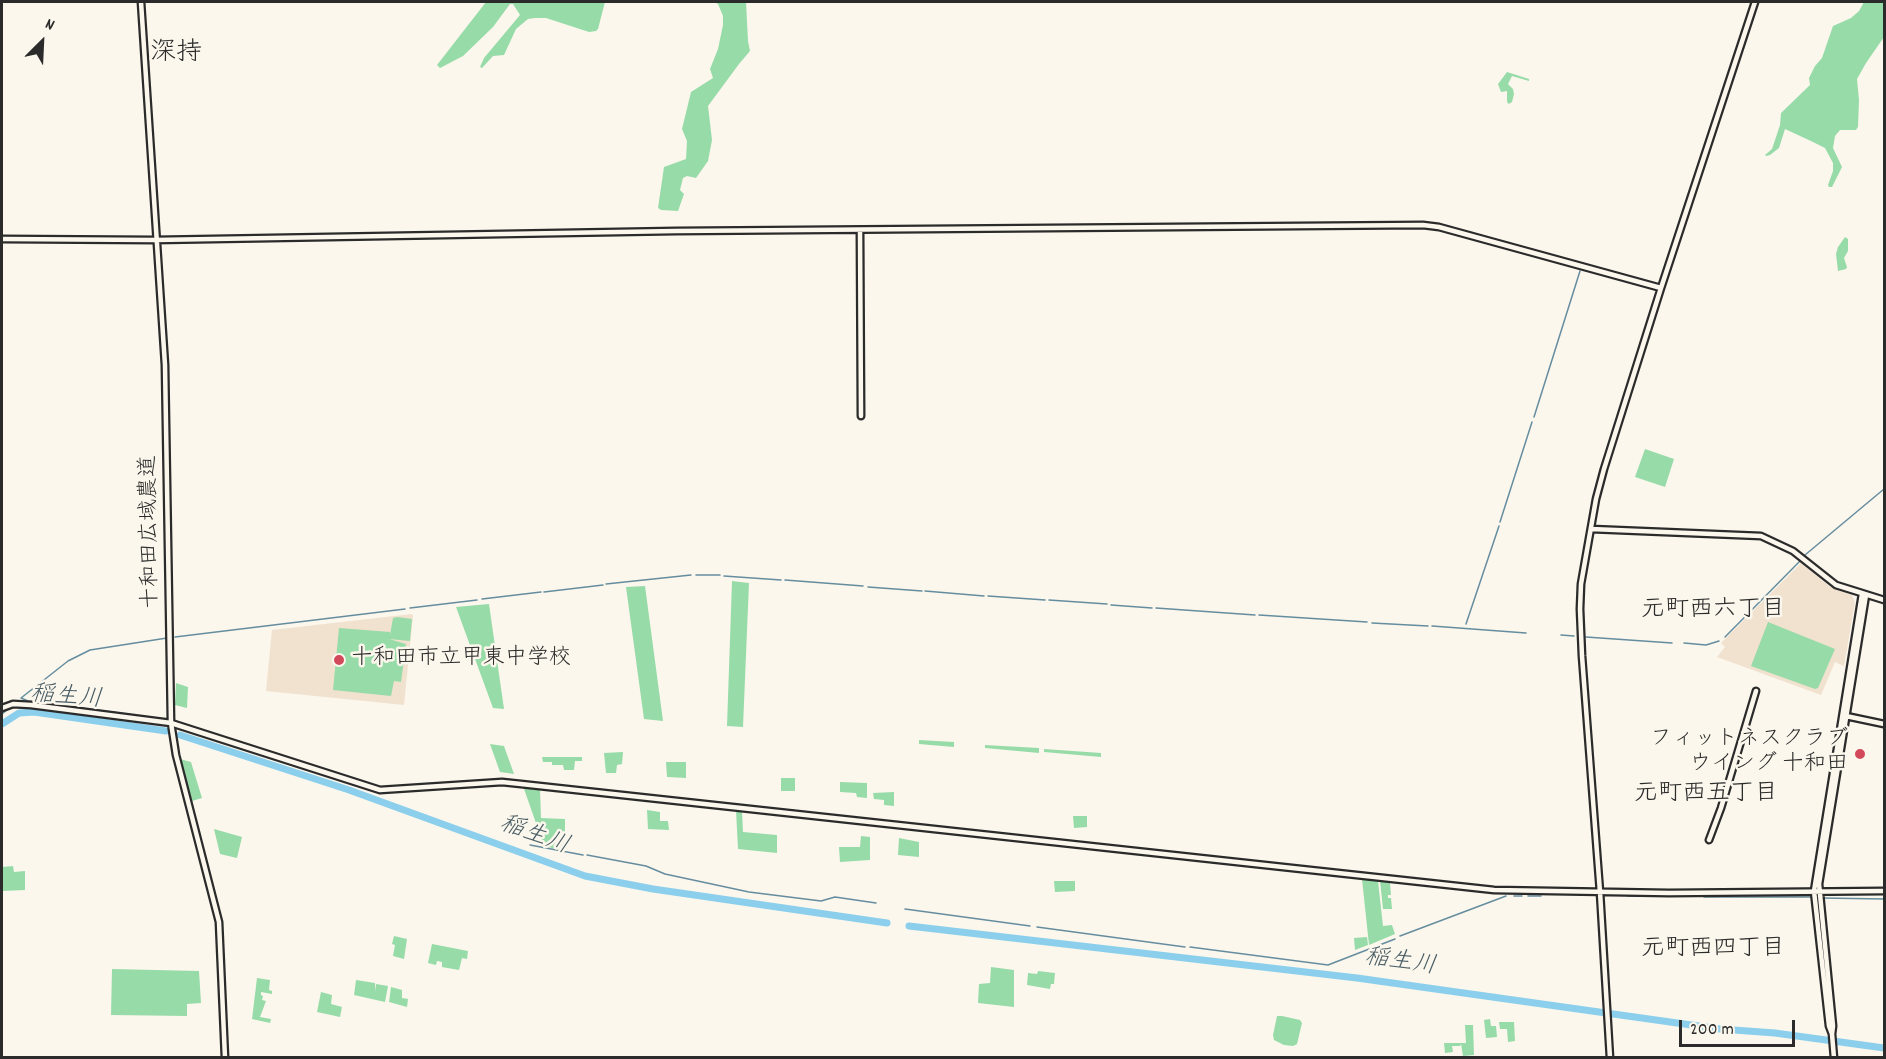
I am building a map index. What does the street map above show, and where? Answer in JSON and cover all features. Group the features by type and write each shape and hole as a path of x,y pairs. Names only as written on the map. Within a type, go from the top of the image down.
{"street":[{"name":"十和田広域農道","path":"141,2 165,365 171,723 176,754 219,921 225,1058"},
{"path":"1610,1058 1580,609 1581,584 1604,470 1755,2"},
{"path":"2,239 155,240 399,235 1424,225 1439,227 1661,288"},
{"path":"860,230 861,416"},
{"path":"1591,529 1761,536 1793,551 1836,585 1884,600"},
{"path":"1834,1058 1832,1035 1828,1026 1817,891 1864,594"},
{"path":"1709,840 1756,692"},
{"path":"2,708 13,704 32,705 171,723 380,790 502,782 1475,889 1669,893 1884,891"},
{"path":"1844,716 1884,724"}],"shaded area":[{"path":"1801,563 1829,586 1852,595 1855,602 1844,666 1835,662 1821,695 1717,657 1725,647 1721,643"},
{"name":"十和田市立甲東中学校","path":"412,614 404,705 266,691 272,630"}],"green space":[{"path":"486,2 605,2 596,31 589,32 546,18 528,19 516,29 504,55 493,56 482,68 480,67 484,58 520,15 513,4 510,4 493,27 463,56 440,68 437,65"},
{"path":"714,2 746,2 750,51 708,106 712,140 708,161 696,178 687,176 683,178 680,190 684,194 678,211 661,210 658,208 664,167 686,159 687,141 682,129 691,92 713,78 710,69 718,49 723,25 723,16 718,4"},
{"path":"1864,2 1884,2 1884,37 1857,79 1858,127 1856,130 1840,130 1835,136 1833,148 1842,167 1832,187 1829,187 1833,163 1825,148 1785,129 1779,148 1770,155 1765,155 1772,149 1780,125 1781,113 1810,85 1809,78 1822,58 1833,26 1851,18"},
{"path":"1507,72 1529,79 1529,81 1512,76 1508,84 1514,94 1509,104 1507,91 1501,92 1498,84"},
{"path":"1845,237 1848,239 1848,251 1844,258 1847,267 1838,271 1836,254"},
{"path":"1645,449 1674,459 1665,487 1635,477"},
{"path":"732,581 749,583 743,727 727,726"},
{"path":"645,586 663,721 644,719 626,587"},
{"path":"489,604 504,709 493,708 456,607"},
{"path":"393,618 412,619 410,641 389,639 406,644 401,682 394,681 391,696 333,690 339,628 390,632 390,635"},
{"path":"1768,622 1835,649 1818,688 1815,689 1751,666"},
{"path":"176,683 188,687 187,708 175,705"},
{"path":"919,740 954,742 954,747 919,744"},
{"path":"490,744 504,746 514,774 500,772"},
{"path":"985,745 1039,748 1039,753 985,748"},
{"path":"1044,749 1101,753 1101,757 1044,752"},
{"path":"623,752 622,764 617,765 616,773 606,773 604,753"},
{"path":"542,757 582,757 582,761 575,761 574,770 564,770 563,765 543,762"},
{"path":"180,759 191,762 202,798 192,801"},
{"path":"666,762 686,762 686,778 667,777"},
{"path":"781,778 795,778 795,791 781,791"},
{"path":"840,782 867,783 867,798 857,797 856,793 840,792"},
{"path":"523,786 540,789 541,818 565,819 565,851 544,846"},
{"path":"894,792 894,806 884,805 884,800 874,799 873,793"},
{"path":"647,810 660,812 660,821 668,821 669,830 648,829"},
{"path":"736,810 742,811 743,832 777,835 777,853 738,849"},
{"path":"1073,816 1087,816 1087,827 1074,828"},
{"path":"214,829 242,837 237,858 220,854"},
{"path":"861,836 870,837 870,860 840,862 839,847 860,847"},
{"path":"899,838 919,842 919,857 898,855"},
{"path":"13,866 14,872 25,871 25,890 2,891 2,867"},
{"path":"1362,879 1378,881 1383,926 1392,925 1395,934 1369,945"},
{"path":"1054,881 1075,881 1075,891 1055,892"},
{"path":"1380,881 1390,883 1391,895 1388,895 1388,898 1391,898 1392,909 1383,909"},
{"path":"394,936 407,939 404,959 393,956"},
{"path":"1367,937 1368,945 1355,950 1354,938"},
{"path":"432,944 468,951 467,959 462,958 459,970 442,967 442,962 437,961 436,965 428,963"},
{"path":"991,967 1014,970 1014,1007 978,1003 979,984 990,983"},
{"path":"112,969 199,971 201,1003 187,1004 187,1016 111,1015"},
{"path":"1038,971 1055,973 1054,984 1051,984 1050,989 1027,985 1028,973 1037,974"},
{"path":"257,978 270,980 269,990 272,994 261,992 262,1000 266,1001 260,1017 271,1019 270,1023 252,1019"},
{"path":"356,980 375,983 375,992 376,984 388,986 385,1002 354,995"},
{"path":"391,987 402,990 402,998 408,999 407,1007 389,1002"},
{"path":"321,992 332,995 331,1004 342,1007 340,1017 317,1012"},
{"path":"1277,1016 1300,1020 1302,1023 1297,1044 1284,1045 1274,1040"},
{"path":"1490,1019 1491,1026 1496,1026 1497,1037 1486,1038 1484,1020"},
{"path":"1499,1022 1514,1022 1515,1041 1508,1042 1507,1029 1500,1029"},
{"path":"1465,1025 1473,1025 1474,1055 1463,1056 1461,1044 1452,1046 1453,1052 1445,1053 1444,1043 1466,1043"}],"waterway":[{"path":"1534,417 1580,271"},
{"path":"1500,522 1532,422"},
{"path":"1805,555 1884,489"},
{"path":"1466,624 1499,526"},
{"path":"1725,637 1800,561"},
{"path":"606,584 691,575"},
{"path":"696,575 720,575"},
{"path":"724,576 781,580"},
{"path":"785,580 863,586"},
{"path":"544,592 603,585"},
{"path":"868,587 922,591"},
{"path":"925,591 984,596"},
{"path":"482,599 541,592"},
{"path":"988,596 1045,600"},
{"path":"410,608 477,600"},
{"path":"1049,600 1107,604"},
{"path":"1111,605 1152,608"},
{"path":"1156,608 1255,615"},
{"path":"175,637 405,609"},
{"path":"1259,615 1367,622"},
{"path":"1372,623 1428,626"},
{"path":"1432,626 1526,633"},
{"path":"1561,635 1574,636"},
{"path":"1586,637 1672,643"},
{"path":"164,719 28,701 21,698 68,661 90,650 167,638"},
{"path":"1684,643 1706,645 1719,641"},
{"path":"2,714 7,710"},
{"name":"稲生川","path":"2,724 19,713 34,712 166,731"},
{"path":"177,722 344,776"},
{"name":"稲生川","path":"180,735 349,790 585,876 653,889 887,923"},
{"path":"530,845 583,855"},
{"path":"587,855 646,866 665,874 749,892 821,901 835,897 876,903"},
{"path":"1400,936 1506,896"},
{"path":"1514,896 1522,896"},
{"path":"1528,896 1541,896"},
{"path":"1628,896 1652,896"},
{"path":"1704,897 1814,897"},
{"path":"1822,898 1884,899"},
{"path":"905,909 1030,926"},
{"name":"稲生川","path":"909,926 1357,978 1720,1029 1775,1033 1884,1048"},
{"path":"1037,927 1185,947"},
{"path":"1190,947 1328,965 1395,939"}],"place":[{"name":"十和田市立甲東中学校","path":"339,660"},
{"name":"フィットネスクラブ ウイング 十和田","path":"1860,754"}],"district":[{"name":"深持","path":"176,55"},
{"name":"元町西六丁目","path":"1713,612"},
{"name":"元町西五丁目","path":"1706,796"},
{"name":"元町西四丁目","path":"1713,951"}]}
